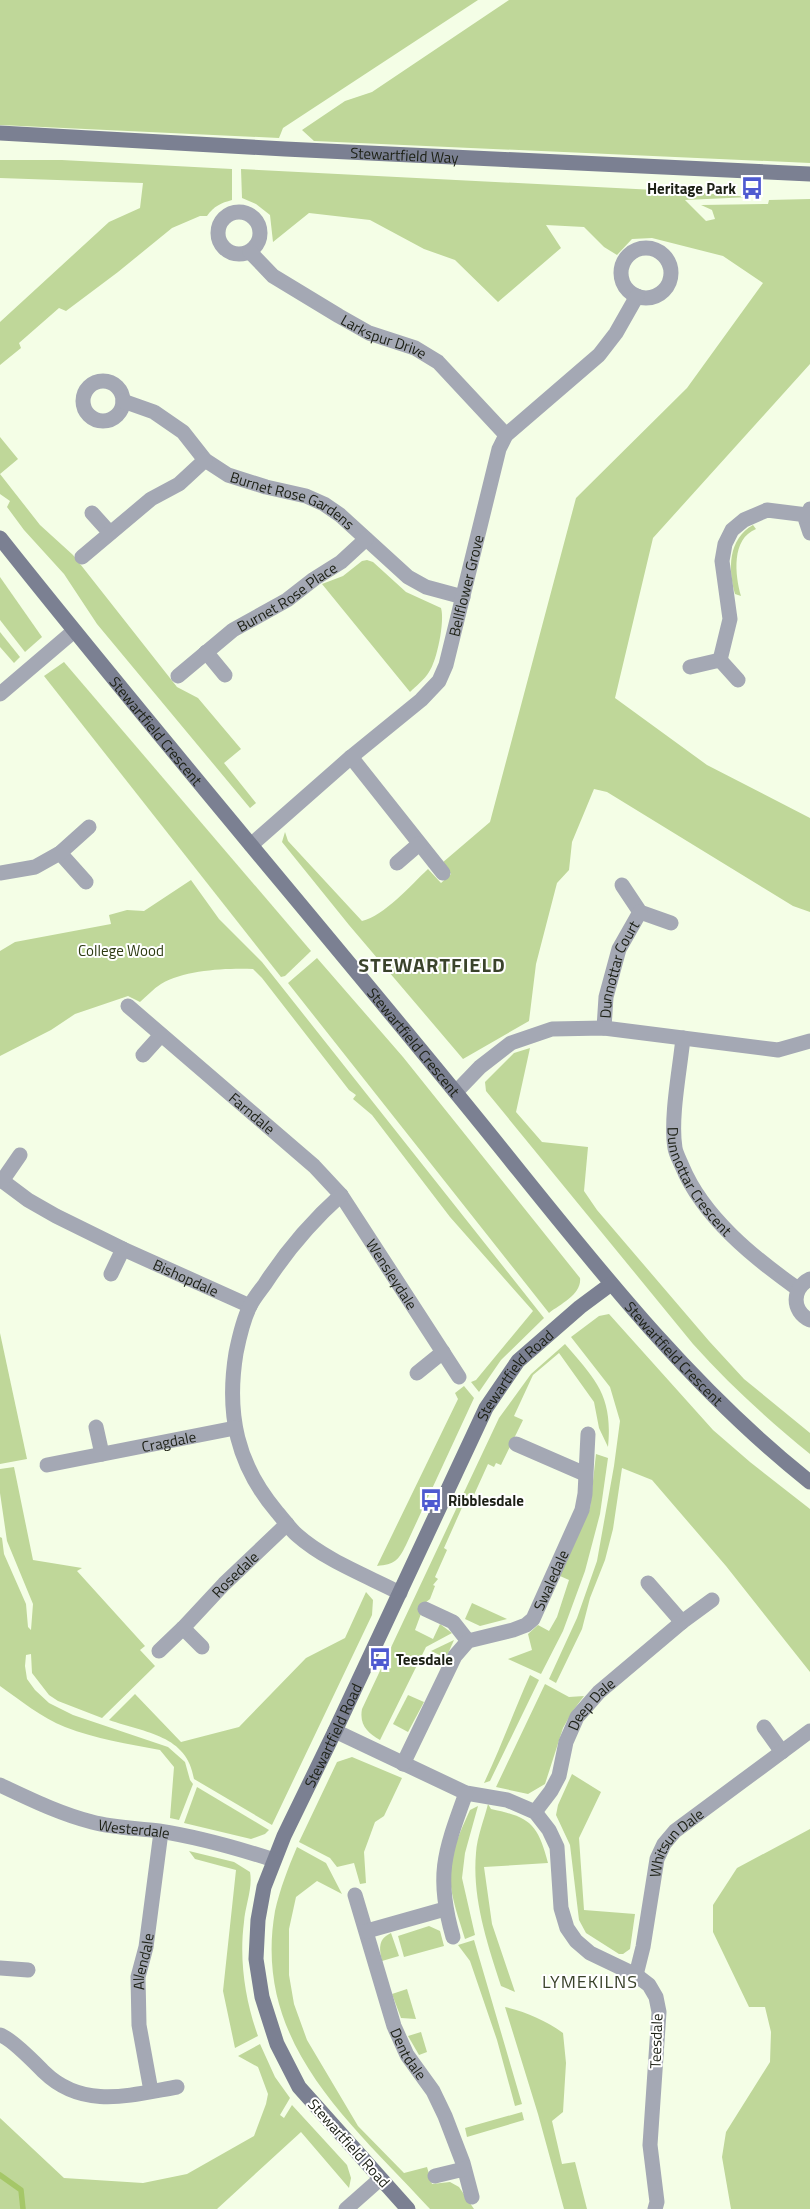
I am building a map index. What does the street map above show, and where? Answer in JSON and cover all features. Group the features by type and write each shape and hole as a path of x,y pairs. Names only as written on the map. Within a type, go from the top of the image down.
{"street":[{"name":"Stewartfield Way","path":"0,133 276,149 810,174"},
{"name":"Larkspur Drive","path":"250,252 273,276 332,312 369,333 415,348 438,362 506,435"},
{"name":"Bellflower Grove","path":"251,845 351,757 421,700 440,681 446,664 499,449 506,435 599,355 616,333 637,296"},
{"name":"Burnet Rose Gardens","path":"123,401 154,412 183,432 205,460 228,475 266,487 306,496 324,504 340,515 408,577 426,587 463,597"},
{"path":"82,557 151,499 179,484 205,460"},
{"path":"720,660 730,619 722,561 725,544 732,530 744,520 767,510 808,512 807,527 810,533"},
{"path":"92,514 110,533"},
{"name":"Stewartfield Crescent","path":"0,538 74,631 456,1092 611,1284 700,1383 764,1445 810,1482"},
{"name":"Burnet Rose Place","path":"178,676 233,630 287,600 314,579 341,562 366,539"},
{"path":"0,694 74,631"},
{"path":"206,652 225,675"},
{"path":"690,667 720,660"},
{"path":"720,660 738,680"},
{"path":"351,757 375,784 383,798 443,873"},
{"path":"0,873 35,867 60,853 89,827"},
{"path":"397,863 420,844"},
{"path":"60,853 86,882"},
{"path":"622,885 640,912 671,922"},
{"name":"Dunnottar Court","path":"604,1028 606,997 619,948 640,912"},
{"name":"Farndale","path":"128,1006 314,1166 341,1195"},
{"path":"456,1092 480,1068 517,1040 552,1029 604,1028 778,1050 810,1041"},
{"path":"143,1055 161,1035"},
{"name":"Dunnottar Crescent","path":"683,1038 675,1108 675,1149 685,1173 696,1194 709,1212 771,1270 798,1290"},
{"name":"Bishopdale","path":"20,1155 1,1180 28,1200 123,1249 250,1306"},
{"path":"341,1195 313,1220 276,1266 250,1306 239,1340 233,1371 234,1428 245,1462 262,1494 296,1534 315,1549 400,1593"},
{"name":"Wensleydale","path":"341,1195 459,1377"},
{"path":"111,1274 123,1249"},
{"path":"810,1279 802,1284 798,1290 796,1305 799,1312 810,1320"},
{"name":"Stewartfield Road","path":"408,2209 299,2087 277,2044 262,1998 256,1959 258,1920 264,1887 274,1860 486,1408 518,1361 580,1307 611,1284"},
{"path":"417,1373 442,1352"},
{"path":"96,1427 102,1454"},
{"name":"Cragdale","path":"47,1465 234,1428"},
{"name":"Swaledale","path":"468,1641 513,1630 526,1625 533,1619 582,1510 588,1434"},
{"path":"516,1444 585,1474"},
{"name":"Rosedale","path":"159,1651 224,1584 287,1524"},
{"path":"648,1583 682,1622"},
{"name":"Deep Dale","path":"534,1812 551,1791 559,1776 566,1742 577,1717 599,1692 682,1622 712,1600"},
{"path":"403,1764 455,1656 468,1641 453,1622 425,1609"},
{"path":"183,1628 202,1647"},
{"path":"764,1727 782,1752"},
{"name":"Teesdale","path":"336,1731 466,1793 507,1800 534,1812 549,1830 556,1847 561,1908 567,1928 576,1941 590,1953 636,1976 649,1985 656,1997 659,2012 650,2145 657,2202 655,2209"},
{"name":"Whitsun Dale","path":"636,1976 643,1947 658,1859 664,1844 675,1831 810,1731"},
{"name":"Westerdale","path":"0,1785 44,1806 91,1822 119,1828 161,1832 239,1849 274,1860"},
{"path":"453,1937 445,1909 443,1880 445,1857 466,1793"},
{"name":"Allendale","path":"151,2091 139,2025 138,1977 146,1947 161,1832"},
{"name":"Dentdale","path":"355,1895 394,2026 407,2055 433,2091 445,2116 472,2197"},
{"path":"367,1931 445,1909"},
{"path":"0,1968 28,1970"},
{"path":"0,2035 63,2086 85,2094 108,2098 177,2087"},
{"path":"435,2176 464,2169"},
{"path":"346,2209 380,2179"}],"green space":[{"path":"0,0 478,0 283,128 279,138 0,125"},
{"path":"509,0 810,0 810,163 314,141 302,130 345,101 372,92"},
{"path":"0,160 62,160 232,169 232,200 218,205 207,216 200,216 172,228 66,311 59,308 19,343 21,348 0,365 0,322 109,222 140,208 143,183 0,178"},
{"path":"241,169 675,191 751,197 685,200 706,221 715,219 712,210 701,205 768,204 769,200 810,199 810,364 653,538 615,698 707,765 810,818 810,912 793,906 607,792 594,789 572,842 569,870 557,883 536,964 529,1021 463,1059 349,925 282,842 285,832 288,841 362,921 388,907 428,869 441,883 451,874 442,863 490,822 576,498 687,388 763,283 723,256 652,238 632,239 617,255 604,247 584,227 546,225 561,248 498,302 455,260 424,249 370,220 309,213 273,242 270,215 256,204 242,198"},
{"path":"0,437 18,459 0,474"},
{"path":"0,474 40,525 73,555 177,687 198,698 241,749 224,763 256,803 250,808 97,624 64,574 24,530 7,507 10,501 0,494"},
{"path":"753,525 756,529 742,541 737,558 737,578 741,596 735,594 731,575 732,555 734,546 739,538"},
{"path":"362,561 373,562 406,592 441,608 441,631 435,659 427,675 410,692 322,584 343,576"},
{"path":"0,577 42,637 25,652 0,620"},
{"path":"0,632 20,657 14,663 0,647"},
{"path":"64,662 311,951 285,976 281,977 44,676"},
{"name":"College Wood","path":"191,880 219,919 262,962 544,1318 501,1360 479,1392 471,1382 476,1380 533,1311 450,1217 372,1115 353,1099 356,1095 349,1090 253,969 206,971 171,979 158,986 140,1002 128,996 75,1014 51,1030 0,1056 0,951 15,942 111,924 109,915 127,910 144,911"},
{"path":"317,958 403,1057 580,1278 580,1284 574,1294 549,1313 288,983"},
{"path":"530,1048 516,1112 542,1142 588,1147 584,1191 597,1210 744,1379 810,1433 810,1454 749,1401 693,1344 486,1091 485,1082 514,1053"},
{"path":"609,1314 713,1430 810,1509 810,1672 726,1566 652,1480 622,1468 613,1529 605,1560 590,1598 582,1629 556,1683 549,1679 577,1618 597,1561 620,1421 610,1387 571,1337 599,1316"},
{"path":"0,1333 27,1459 0,1464"},
{"path":"565,1344 594,1379 605,1401 609,1429 608,1447 599,1428 594,1402 559,1353 533,1375 514,1416 523,1420 501,1465 496,1463 494,1467 488,1464 473,1497 468,1494 444,1548 447,1550 435,1577 438,1579 433,1585 435,1586 430,1599 425,1603 415,1630 433,1639 440,1624 452,1633 426,1647 380,1740 365,1728 361,1715 362,1709 499,1418 531,1374"},
{"path":"464,1386 474,1398 406,1545 401,1555 395,1561 377,1566 458,1399 455,1393"},
{"path":"596,1454 608,1458 600,1514 585,1571 563,1631 541,1674 508,1659 532,1650 528,1634 538,1625 549,1631 557,1617 569,1580 560,1576 590,1508"},
{"path":"14,1467 33,1560 82,1568 77,1571 145,1646 140,1650 155,1666 102,1718 58,1701 49,1695 32,1673 31,1654 26,1655 27,1679 35,1690 49,1703 73,1715 168,1747 185,1762 193,1784 179,1820 170,1818 174,1767 160,1750 100,1738 65,1727 40,1714 0,1686 0,1537 2,1538 4,1554 26,1604 28,1627 31,1630 33,1604 7,1541 0,1493 0,1469"},
{"path":"366,1592 373,1600 372,1615 272,1825 194,1779 190,1764 174,1744 150,1733 109,1720 135,1694 181,1742 239,1727 306,1658 345,1638"},
{"path":"472,1603 507,1619 480,1626 465,1619"},
{"path":"454,1640 446,1658 431,1651"},
{"path":"530,1675 539,1680 490,1781 484,1783 496,1756"},
{"path":"545,1684 569,1697 584,1696 563,1728 545,1784 528,1794 496,1787"},
{"path":"408,1695 424,1702 408,1732 393,1724"},
{"path":"352,1757 402,1778 384,1816 375,1822 364,1852 366,1883 360,1884 354,1863 337,1867 330,1858 299,1842 337,1762"},
{"path":"572,1774 601,1792 579,1838 584,1910 635,1914 630,1949 623,1954 619,1954 586,1933 579,1920 570,1845 556,1815 558,1805"},
{"path":"197,1787 269,1830 265,1834 251,1839 184,1823"},
{"path":"488,1804 491,1809 515,1815 530,1824 540,1839 548,1863 484,1867 492,1924 515,1992 501,1986 478,1904 475,1870 476,1853"},
{"path":"478,1806 465,1853 462,1878 475,1935 465,1939 452,1893 450,1869 456,1843 470,1810"},
{"path":"810,1829 810,2209 731,2209 722,2157 726,2132 770,2062 771,2032 765,2007 749,2007 713,1932 713,1905 737,1868"},
{"path":"297,1847 326,1863 342,1894 317,1881 296,1897 289,1929 289,1975 294,2004 307,2040 358,2126 404,2173 427,2167 432,2184 450,2182 459,2187 474,2209 430,2209 340,2111 314,2077 293,2040 278,2001 272,1958 275,1911 284,1879"},
{"path":"189,1851 234,1862 250,1872 251,1878 242,1951 244,1980 258,2036 235,2048 223,1991 236,1870 195,1859"},
{"path":"429,1926 440,1931 444,1946 404,1957 398,1936"},
{"path":"391,1933 399,1956 382,1961 380,1944"},
{"path":"474,1940 522,2104 515,2106 497,2040 470,1961 458,1945"},
{"path":"407,1989 416,2019 401,2018 392,1994"},
{"path":"505,2007 535,2017 563,2033 566,2063 563,2112 552,2121 562,2164 575,2162 587,2209 564,2209 538,2114"},
{"path":"421,2032 427,2052 419,2055 408,2036"},
{"path":"260,2044 275,2077 290,2098 280,2115 284,2118 292,2105 347,2165 351,2178 349,2188 301,2132 217,2209 0,2209 0,2118 64,2178 143,2183 187,2174 254,2136 268,2094 258,2067 238,2056"},
{"path":"522,2112 524,2120 467,2137 465,2128"}],"waterway":[{"path":"0,2175 21,2190 23,2209"}],"place":[{"name":"Heritage Park","path":"752,188"},
{"name":"Ribblesdale","path":"431,1500"},
{"name":"Teesdale","path":"380,1659"}],"district":[{"name":"STEWARTFIELD","path":"432,964"},
{"name":"LYMEKILNS","path":"590,1981"}]}
